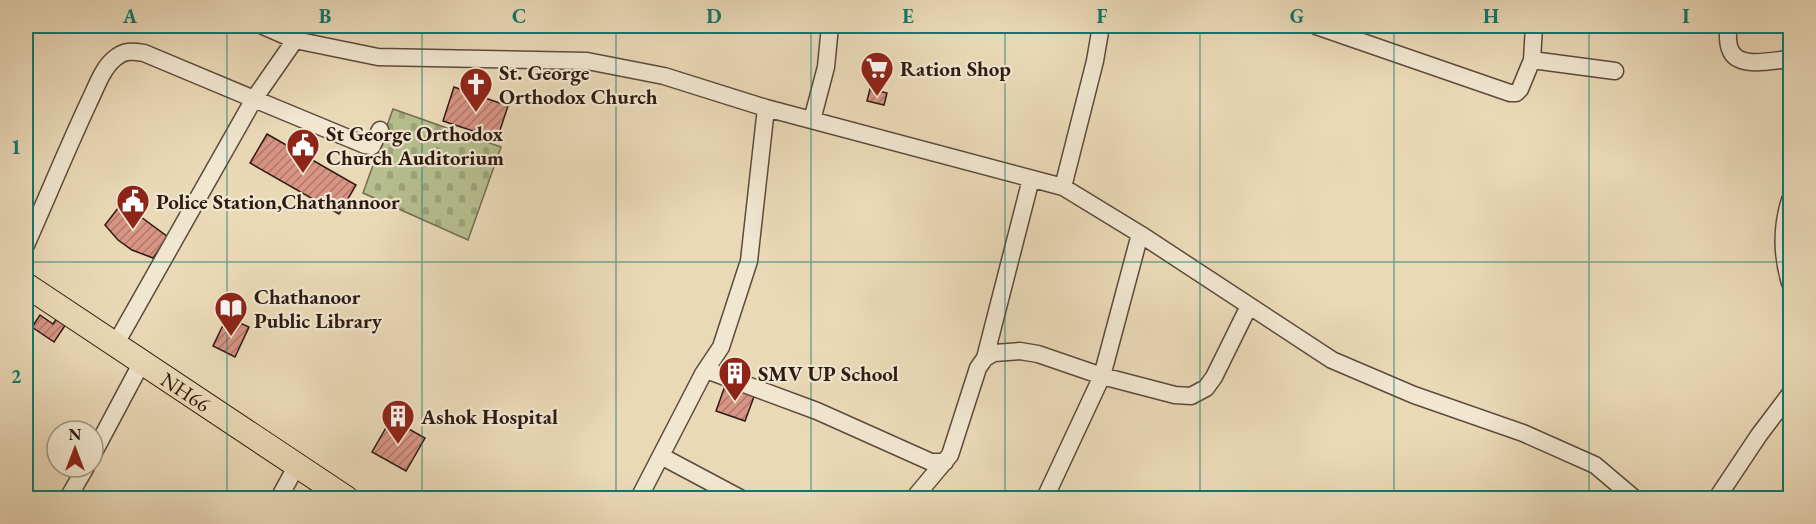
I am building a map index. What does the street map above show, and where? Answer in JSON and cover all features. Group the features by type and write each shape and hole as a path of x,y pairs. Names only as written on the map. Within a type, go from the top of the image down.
{"highway":[{"name":"NH66","path":"26,285 344,498"}],"street":[{"path":"263,26 296,33 378,57 587,61 664,75 766,108 1063,187 1140,234 1332,360 1414,395 1523,433 1595,465 1634,498"},
{"path":"812,120 826,67 830,26"},
{"path":"1063,187 1095,61 1101,26"},
{"path":"1316,26 1510,93 1516,93 1520,89 1532,60 1534,26"},
{"path":"1728,26 1730,51 1736,59 1746,62 1791,59"},
{"path":"115,345 254,99 296,33"},
{"path":"26,245 107,66 123,52 144,53 365,145 372,146 380,130"},
{"path":"1532,60 1616,71"},
{"path":"639,498 703,374 721,347 749,261 766,108"},
{"path":"914,498 950,455 978,368 984,358 1031,179"},
{"path":"1791,200 1783,235 1786,267 1791,284"},
{"path":"1045,498 1102,376 1140,234"},
{"path":"984,358 994,353 1020,351 1038,354 1102,376 1175,395 1191,396 1206,388 1214,377 1249,306"},
{"path":"105,431 142,362"},
{"path":"703,374 709,371 714,372 817,411 932,462 945,462"},
{"path":"1717,498 1759,435 1788,400"},
{"path":"661,456 740,498"},
{"path":"279,498 297,465"},
{"path":"68,498 79,479"}],"green space":[{"path":"393,109 501,147 468,240 363,193"}],"building":[{"name":"St. George Orthodox Church","path":"454,87 508,106 497,139 443,121"},
{"name":"Ration Shop","path":"870,89 887,93 884,105 867,101"},
{"name":"St George Orthodox Church Auditorium","path":"267,134 356,185 339,214 250,163"},
{"name":"Police Station,Chathannoor","path":"122,203 168,237 153,258 132,250 118,240 105,225"},
{"path":"40,315 53,324 59,315 68,321 54,342 32,327"},
{"name":"Chathanoor Public Library","path":"227,317 249,327 235,357 213,346"},
{"name":"SMV UP School","path":"726,383 755,394 745,421 716,411"},
{"name":"Ashok Hospital","path":"391,419 425,438 406,471 372,452"}],"place":[{"name":"Ration Shop","path":"877,97"},
{"name":"St. George Orthodox Church","path":"476,113"},
{"name":"St George Orthodox Church Auditorium","path":"303,174"},
{"name":"Police Station,Chathannoor","path":"133,230"},
{"name":"Chathanoor Public Library","path":"231,337"},
{"name":"SMV UP School","path":"735,402"},
{"name":"Ashok Hospital","path":"398,445"}]}
